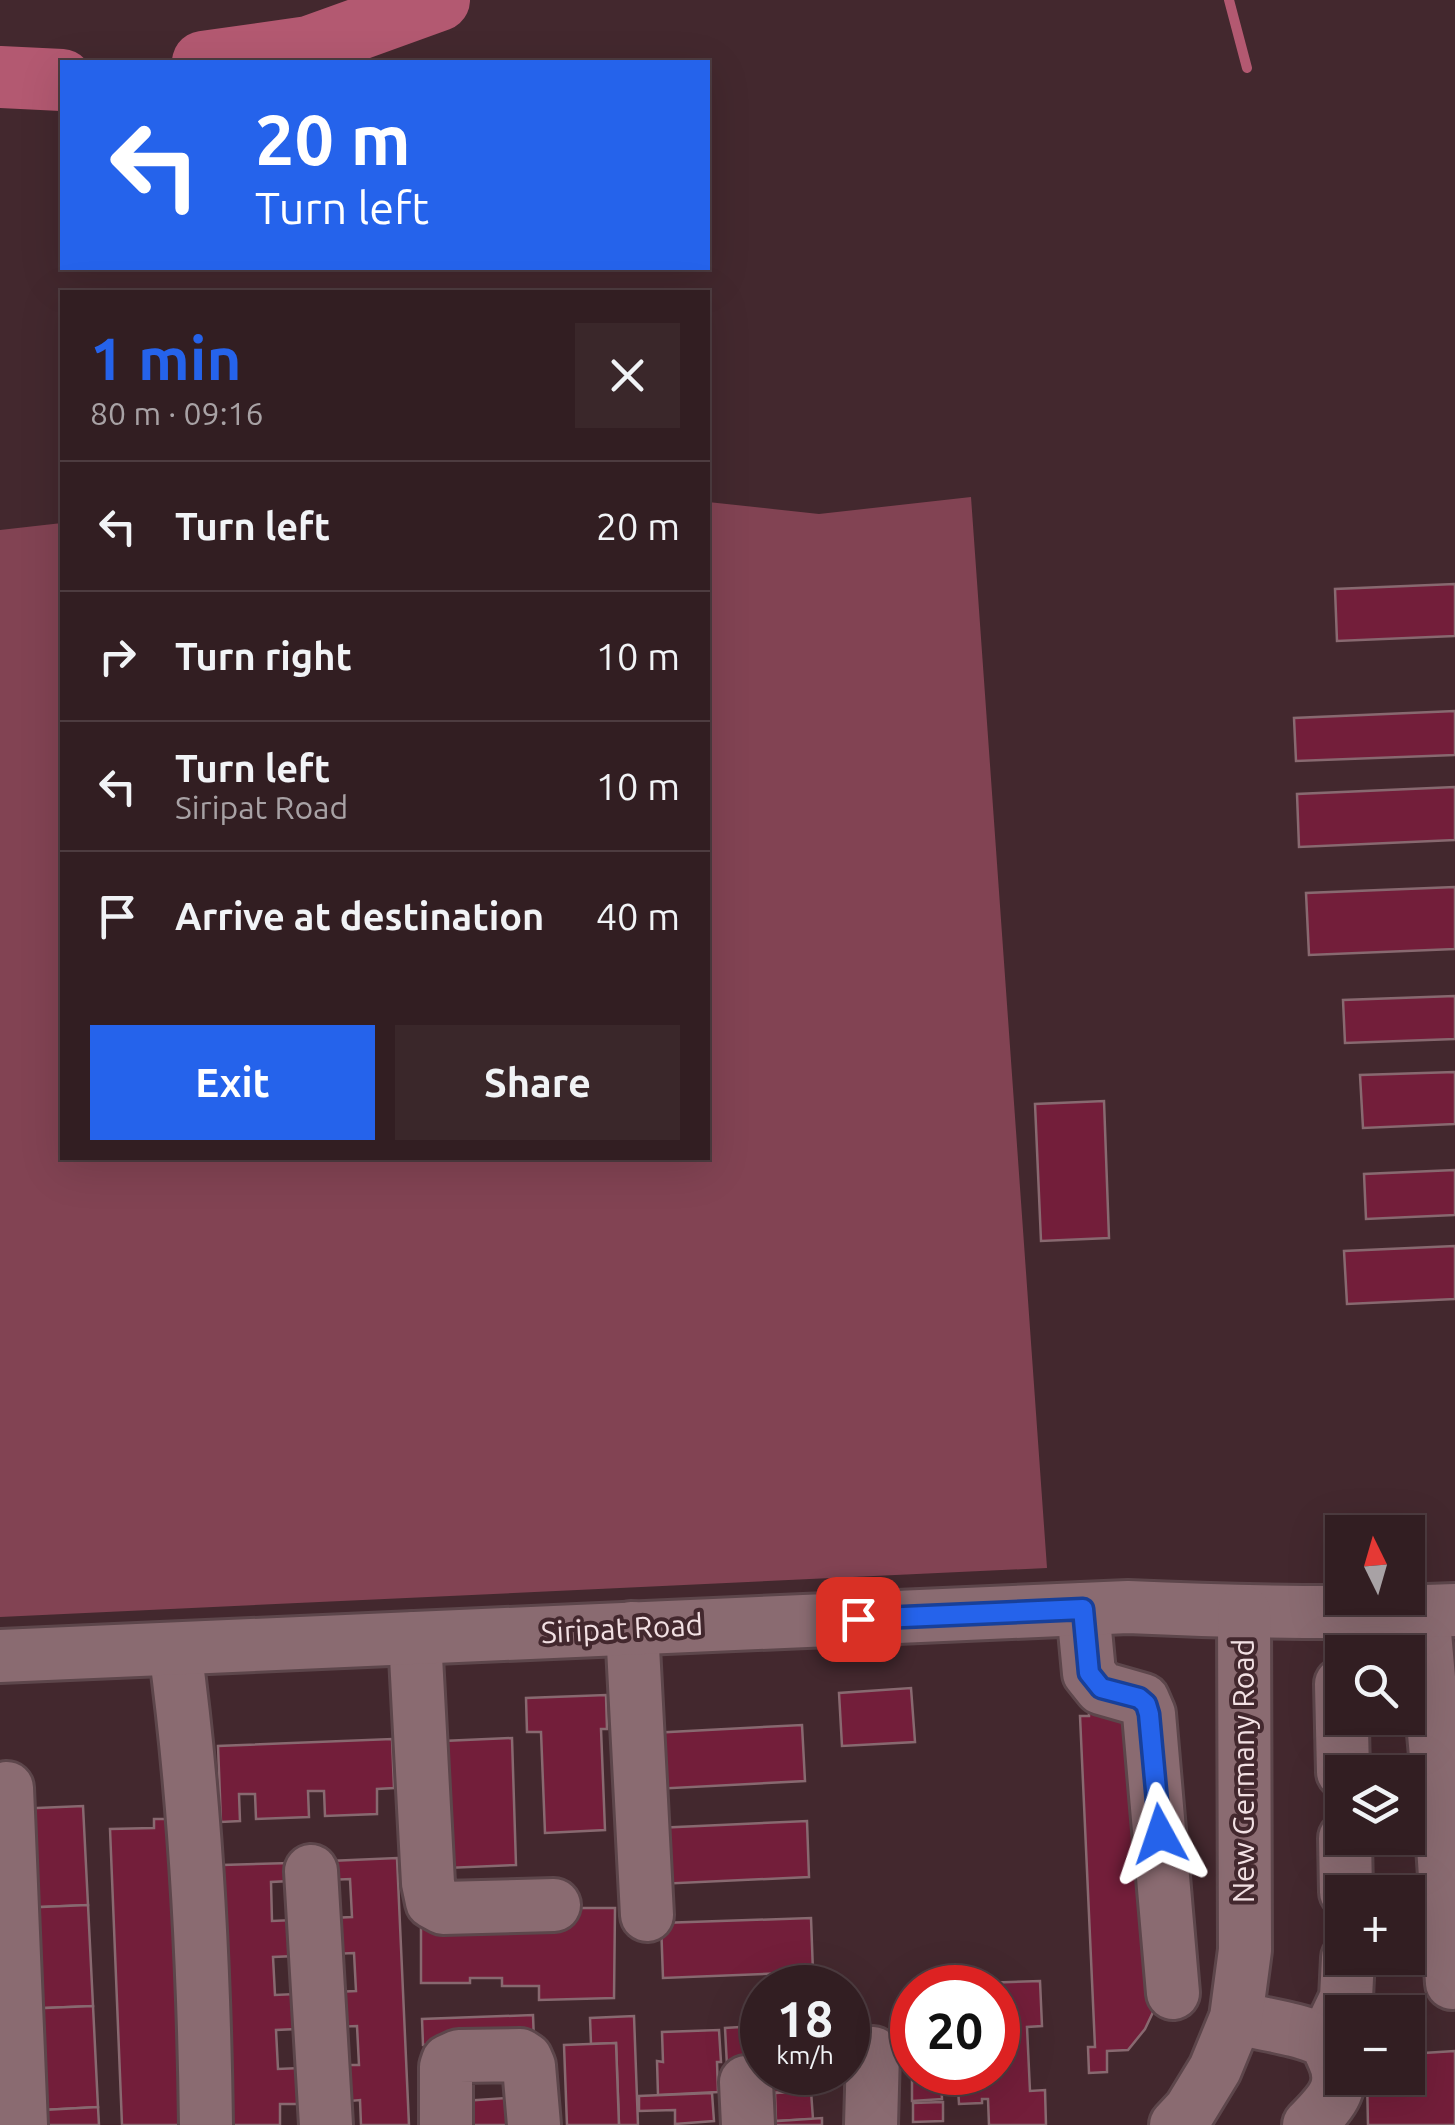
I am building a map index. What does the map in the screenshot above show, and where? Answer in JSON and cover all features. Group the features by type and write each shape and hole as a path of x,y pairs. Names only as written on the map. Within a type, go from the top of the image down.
{"street":[{"name":"Siripat Road","path":"0,1656 1128,1607 1244,1612"},
{"path":"1083,1609 1089,1673 1101,1688 1139,1698 1149,1714 1173,1993"},
{"name":"New Germany Road","path":"1176,2125 1215,2069 1236,2018 1244,1950 1244,1612 1439,1611"},
{"path":"1439,1611 1440,1800 1452,1982"},
{"path":"632,1628 647,1915"},
{"path":"415,1638 432,1902 443,1908 554,1905"},
{"path":"175,1648 189,1764 206,2125"},
{"path":"7,1788 21,2125"},
{"path":"311,1871 326,2125"},
{"path":"1236,2018 1311,2035 1325,2042"},
{"path":"871,2125 872,2053"},
{"path":"446,2125 448,2061 459,2056 520,2055 530,2066 534,2125"},
{"path":"1309,2125 1334,2095"}],"shaded area":[{"path":"971,497 1047,1568 0,1617 0,530 60,523 60,1160 710,1160 710,502 819,514"}],"building":[{"path":"1455,584 1455,636 1337,641 1335,589"},
{"path":"1455,711 1455,755 1296,761 1294,718"},
{"path":"1455,787 1455,840 1299,847 1297,794"},
{"path":"1455,887 1455,949 1309,955 1306,893"},
{"path":"1455,996 1455,1039 1345,1043 1343,1000"},
{"path":"1455,1072 1455,1124 1363,1128 1360,1075"},
{"path":"1104,1101 1109,1238 1041,1241 1035,1104"},
{"path":"1455,1170 1455,1215 1366,1219 1364,1174"},
{"path":"1455,1246 1455,1299 1347,1304 1344,1251"},
{"path":"911,1688 915,1742 842,1746 839,1693"},
{"path":"606,1695 607,1729 601,1729 605,1830 545,1833 541,1732 527,1732 526,1698"},
{"path":"1120,1709 1120,1721 1147,1719 1154,2010 1128,2050 1107,2051 1107,2072 1089,2073 1088,2047 1095,2047 1080,1716 1089,1716 1089,1710"},
{"path":"802,1725 805,1781 654,1789 651,1733"},
{"path":"512,1738 516,1865 447,1868 443,1741"},
{"path":"392,1739 394,1788 377,1789 377,1814 325,1816 324,1791 308,1791 309,1817 256,1819 255,1794 239,1794 240,1821 221,1822 218,1746"},
{"path":"83,1806 88,1905 18,1908 14,1809"},
{"path":"154,1819 176,1819 188,2125 122,2125 110,1829 154,1828"},
{"path":"807,1821 809,1877 658,1884 656,1828"},
{"path":"397,1858 409,2125 361,2125 360,2100 339,2102 338,2065 359,2065 357,2026 335,2027 334,1992 356,1991 354,1953 332,1954 331,1918 352,1917 350,1879 329,1880 329,1861"},
{"path":"290,1863 290,1881 271,1882 272,1921 294,1920 295,1956 273,1957 275,1995 296,1994 297,2029 276,2030 278,2069 300,2068 301,2104 280,2104 280,2125 231,2125 222,1865"},
{"path":"88,1905 93,2006 21,2009 18,1908"},
{"path":"562,1908 615,1908 614,1998 539,2000 539,1986 502,1986 502,1978 470,1978 470,1983 421,1983 421,1926"},
{"path":"811,1918 813,1965 740,1965 740,1975 663,1978 661,1923"},
{"path":"1040,1981 1042,2026 1027,2027 1030,2091 1045,2090 1046,2125 989,2125 988,2099 959,2104 958,2095 1020,2095 1020,1982"},
{"path":"93,2006 98,2107 25,2111 21,2009"},
{"path":"533,2015 534,2041 423,2045 422,2019"},
{"path":"634,2016 638,2125 619,2125 616,2043 591,2044 590,2018"},
{"path":"740,2027 740,2065 727,2066 725,2028"},
{"path":"719,2030 718,2092 658,2095 657,2061 663,2062 662,2032"},
{"path":"616,2043 619,2125 567,2125 564,2045"},
{"path":"1455,2051 1455,2125 1368,2125 1367,2095 1425,2095 1425,2053"},
{"path":"712,2093 714,2121 675,2124 675,2110 639,2111 639,2096"},
{"path":"775,2095 811,2095 813,2119 776,2121"},
{"path":"912,2095 942,2095 942,2099 912,2101"},
{"path":"506,2098 508,2125 464,2125 463,2101"},
{"path":"943,2102 943,2121 913,2122 913,2103"},
{"path":"98,2107 99,2125 26,2125 25,2111"},
{"path":"822,2118 822,2125 764,2125 764,2122"}],"waterway":[{"path":"217,60 309,47 439,0"},
{"path":"1229,0 1247,68"},
{"path":"0,77 60,80"}],"route":[{"path":"858,1619 1083,1609 1089,1673 1101,1688 1139,1698 1146,1704 1160,1834"}]}
